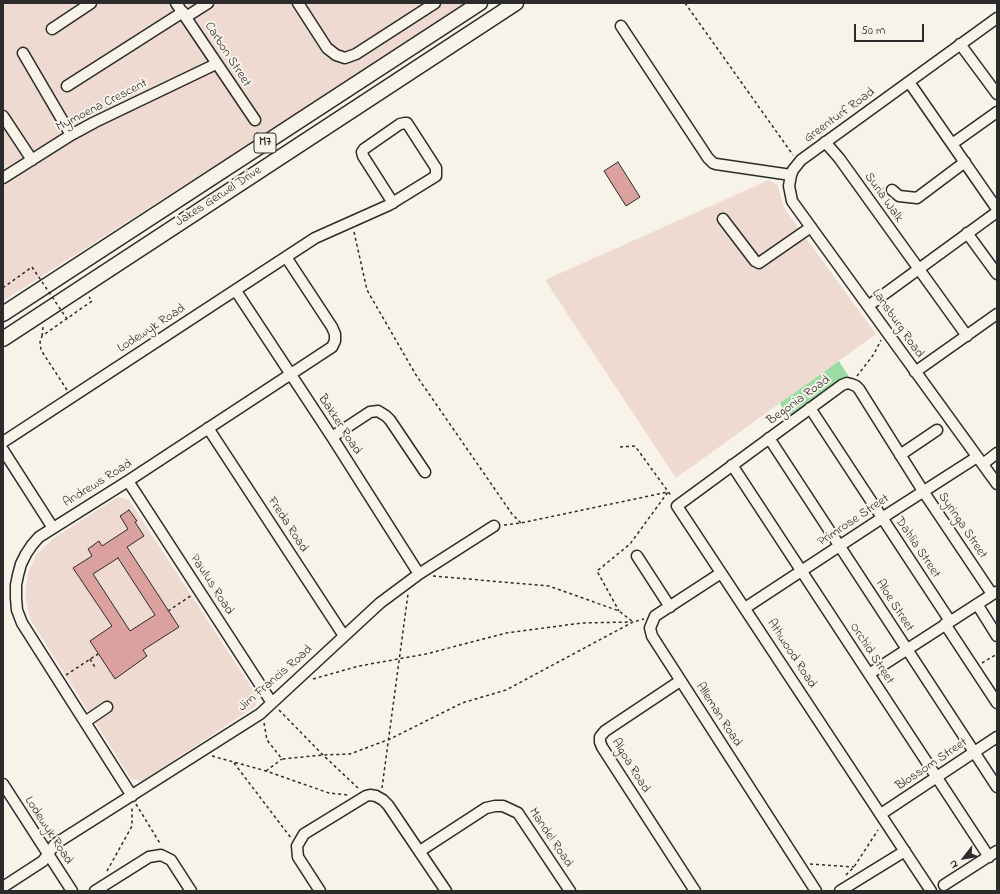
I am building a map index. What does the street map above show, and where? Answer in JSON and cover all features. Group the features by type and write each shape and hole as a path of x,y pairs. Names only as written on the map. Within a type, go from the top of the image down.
{"highway":[{"name":"Jakes Gerwel Drive","path":"3,314 480,3"},
{"name":"Jakes Gerwel Drive","path":"3,340 516,3"},
{"path":"3,346 49,309"}],"street":[{"path":"52,29 91,3"},
{"name":"Carbon Street","path":"176,3 185,14 216,64 255,120"},
{"path":"67,86 185,14 208,3"},
{"path":"298,3 327,48 336,55 346,58 356,54 430,4"},
{"name":"Greenturf Road","path":"791,175 796,164 997,18"},
{"path":"621,26 712,163 791,175"},
{"path":"960,44 997,94"},
{"path":"23,53 70,135"},
{"name":"Mymoena Crescent","path":"3,178 70,135 94,122 216,64"},
{"path":"868,306 967,233 996,214 965,162 909,82"},
{"path":"952,144 997,112"},
{"path":"3,116 32,160"},
{"name":"Lodewyk Road","path":"3,442 315,238 393,203 436,176 436,168 407,123 400,124 364,149 362,152 363,156 393,203"},
{"name":"Suria Walk","path":"825,142 839,158 967,336"},
{"name":"Suria Walk","path":"892,190 899,196 917,198 965,162"},
{"name":"Lansburg Road","path":"791,175 789,186 792,200 997,484"},
{"path":"723,219 755,261 759,263 811,226"},
{"path":"967,233 997,274"},
{"name":"Andrews Road","path":"132,796 22,624 17,610 16,598 16,585 21,564 32,545 39,537 128,481 332,347 335,341 335,334 332,327 286,258"},
{"name":"Bakker Road","path":"236,291 332,437 419,574"},
{"path":"915,372 997,314"},
{"name":"Begonia Road","path":"677,506 844,384 856,386 923,491"},
{"name":"Dahlia Street","path":"810,408 948,622 974,668 997,703"},
{"path":"332,437 370,412 378,411 390,420 425,472"},
{"name":"Freda Road","path":"208,428 344,636"},
{"path":"900,455 937,430"},
{"name":"Aloe Street","path":"770,438 997,787"},
{"path":"3,450 53,528"},
{"name":"Primrose Street","path":"745,608 923,491 980,460 997,453"},
{"name":"Orchid Street","path":"732,465 936,778 993,854"},
{"name":"Paulus Road","path":"128,481 272,703"},
{"name":"Syringa Street","path":"923,491 994,593"},
{"name":"Athwood Road","path":"677,506 931,891"},
{"name":"Jim Francis Road","path":"3,887 43,861 56,844 260,714 380,603 419,574 494,526"},
{"path":"637,556 670,607"},
{"path":"655,616 722,573"},
{"path":"869,674 994,593"},
{"path":"977,604 997,636"},
{"name":"Alleman Road","path":"655,616 650,628 652,636 816,891"},
{"name":"Algoa Road","path":"680,681 605,731 600,737 600,742 695,891"},
{"path":"85,722 107,707"},
{"name":"Blossom Street","path":"881,814 997,737"},
{"name":"Lodewyk Road","path":"3,784 72,891"},
{"path":"320,891 298,857 297,846 304,834 371,796 383,800 388,805 446,891"},
{"name":"Mandel Road","path":"420,851 486,808 503,806 518,813 570,891"},
{"path":"840,891 906,852"},
{"path":"944,885 993,854"},
{"path":"95,891 149,857 161,855 171,860 191,891"}],"path":[{"path":"684,3 793,154 796,164"},
{"path":"352,222 367,290 416,375 512,514 521,523"},
{"path":"3,286 4,287 32,267 67,319"},
{"path":"42,336 92,301 89,297"},
{"path":"43,327 40,342 41,350 71,397"},
{"path":"851,384 874,354 880,341 888,334"},
{"path":"620,447 635,446 677,506"},
{"path":"494,526 521,523 668,492"},
{"path":"619,611 597,571 630,544 668,492"},
{"path":"419,574 549,586 619,611 633,622"},
{"path":"203,750 207,755 266,771 329,793 371,796 382,791 408,594 406,584"},
{"path":"168,611 199,590"},
{"path":"266,771 282,759 350,754 390,739 462,703 506,690 633,622 655,616"},
{"path":"296,682 359,666 426,654 506,633 582,623 633,622"},
{"path":"58,680 98,654"},
{"path":"974,668 997,654"},
{"path":"90,659 96,669"},
{"path":"272,703 323,755 371,796"},
{"path":"260,714 263,719 267,740 282,759"},
{"path":"234,763 297,846"},
{"path":"132,796 162,847 161,855"},
{"path":"105,884 102,879 132,826 132,796"},
{"path":"843,878 854,867 880,828 881,814"},
{"path":"802,869 809,864 854,867"}],"shaded area":[{"path":"3,3 469,3 3,301"},
{"path":"769,180 778,185 781,199 786,211 876,334 676,478 545,280"},
{"path":"118,497 129,500 257,696 256,706 142,781 131,779 30,619 25,596 28,573 36,555 54,538"}],"green space":[{"path":"839,361 849,377 785,423 780,415 782,408 780,403"}],"building":[{"path":"618,162 640,197 626,206 604,171"},
{"path":"129,510 137,521 135,522 144,536 127,547 179,627 143,650 147,656 115,679 90,641 112,626 73,568 92,556 88,549 99,541 102,546 128,529 120,516","holes":["118,558 155,615 130,631 93,574"]}]}
